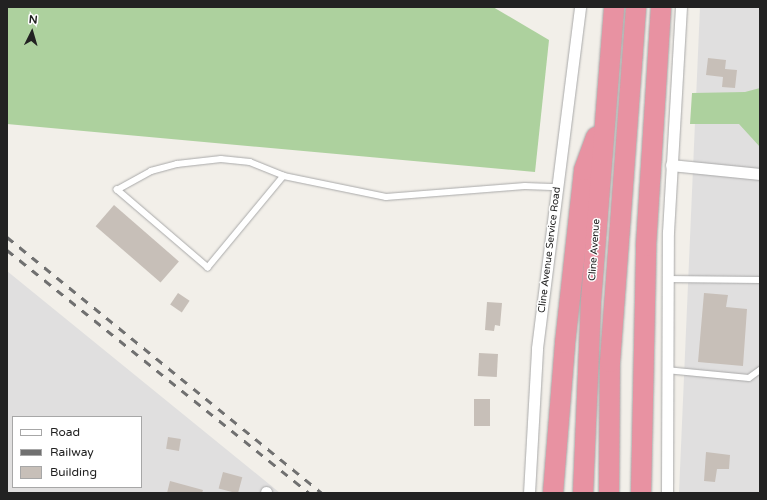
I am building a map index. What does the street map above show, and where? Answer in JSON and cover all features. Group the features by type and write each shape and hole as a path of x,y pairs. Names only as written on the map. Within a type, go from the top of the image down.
{"highway":[{"name":"Cline Avenue","path":"583,493 591,301 604,116 614,7"},
{"path":"609,493 610,362 636,7"},
{"path":"641,493 646,246 661,7"},
{"path":"553,493 564,343 584,170 604,116"}],"street":[{"name":"Cline Avenue Service Road","path":"529,493 537,348 580,7"},
{"path":"667,493 667,279 671,165 682,7"},
{"path":"671,165 760,174"}],"lane":[{"path":"284,176 208,268 117,190 151,171 195,161 240,160 284,176 369,195 395,198 525,186 558,187"},
{"path":"667,279 760,280"},
{"path":"666,370 749,378 760,370"}],"shaded area":[{"path":"700,7 760,7 760,493 679,493"},
{"path":"7,271 280,493 7,493"}],"green space":[{"path":"7,7 493,7 549,40 535,172 7,124"},
{"path":"760,88 760,147 739,124 690,124 692,93 745,92"}],"building":[{"path":"708,58 726,60 725,69 737,70 735,88 722,87 723,77 706,75"},
{"path":"114,205 179,261 161,283 96,226"},
{"path":"178,293 190,301 182,312 170,305"},
{"path":"704,293 728,295 726,307 747,309 743,366 698,362"},
{"path":"487,302 502,303 500,326 495,325 494,331 485,330"},
{"path":"479,353 498,354 497,377 478,376"},
{"path":"474,399 490,399 490,426 474,426"},
{"path":"168,437 181,439 179,451 166,449"},
{"path":"706,452 730,455 729,469 717,469 715,482 704,481"},
{"path":"223,472 242,477 238,493 219,488"},
{"path":"170,481 203,490 202,493 167,493"}],"railway":[{"path":"7,237 322,493"},
{"path":"7,250 309,493"}]}
